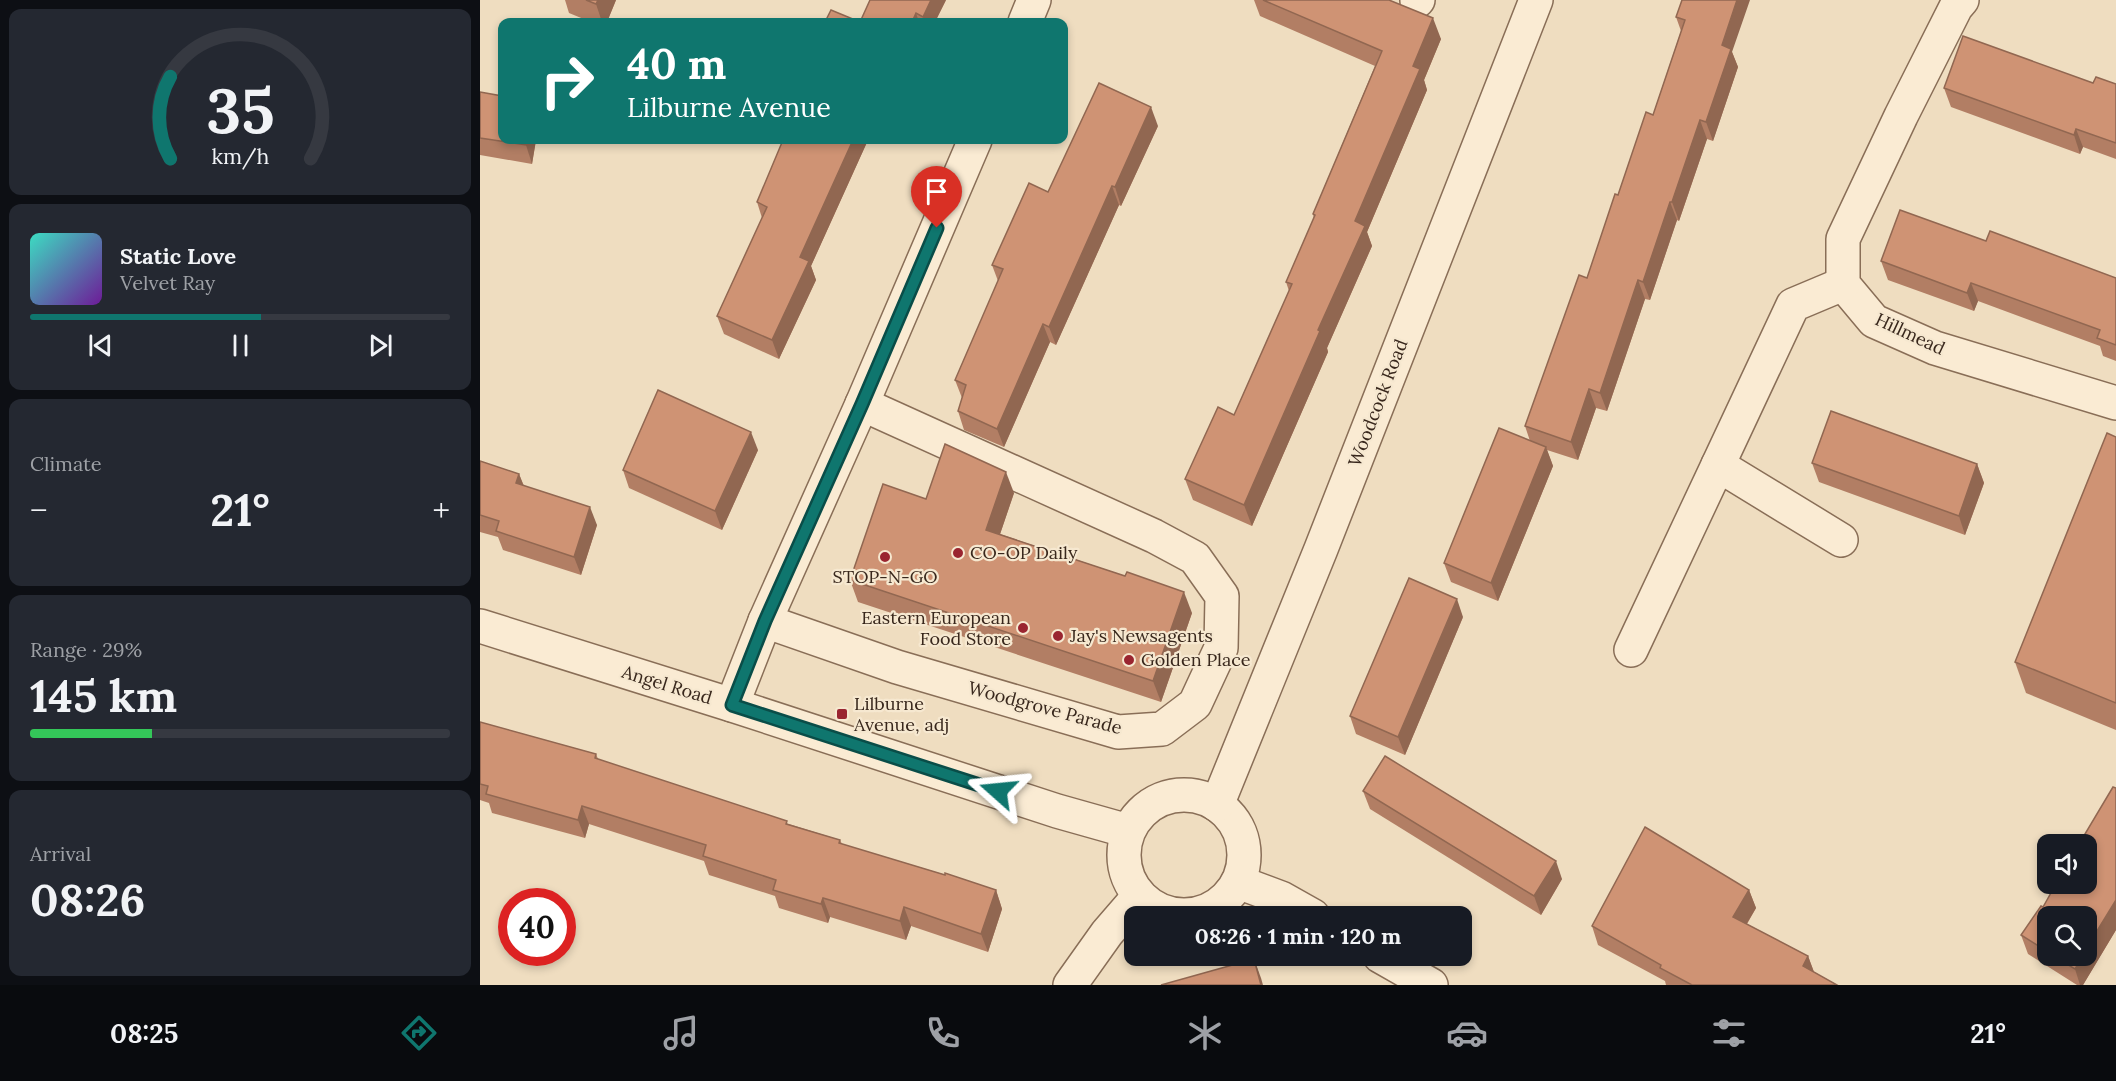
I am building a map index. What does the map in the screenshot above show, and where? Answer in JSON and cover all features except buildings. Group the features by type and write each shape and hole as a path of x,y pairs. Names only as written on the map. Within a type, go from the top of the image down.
{"street":[{"path":"1027,18 1034,0"},
{"name":"Woodcock Road","path":"1217,805 1321,549 1536,0"},
{"path":"1631,650 1793,305 1843,284 1843,239 1901,116 1956,7 1962,0"},
{"path":"732,705 765,621 862,404 973,144"},
{"name":"Hillmead","path":"1843,284 1874,321 1925,344 2116,403"},
{"name":"Woodgrove Parade","path":"765,621 897,667 1118,732 1162,729 1195,704 1221,648 1222,596 1195,558 1155,536 862,404"},
{"path":"1718,465 1841,540"},
{"name":"Angel Road","path":"480,626 1057,811 1128,831"},
{"path":"1184,795 1202,797 1217,805 1233,820 1242,840 1244,861 1238,882 1227,897 1211,909 1192,915 1173,915 1155,908 1139,896 1127,877 1123,854 1128,831 1144,810 1166,797 1184,795"},
{"path":"1238,882 1281,898 1295,906"},
{"path":"1070,985 1107,933 1139,896"},
{"path":"1398,966 1431,985"}],"place":[{"name":"CO-OP Daily","path":"958,553"},
{"name":"STOP-N-GO","path":"885,557"},
{"name":"Eastern European Food Store","path":"1023,628"},
{"name":"Jay's Newsagents","path":"1058,636"},
{"name":"Golden Place","path":"1129,660"},
{"name":"Lilburne Avenue, adj","path":"842,714"}],"route":[{"path":"937,228 862,404 765,621 732,705 998,791"}]}
